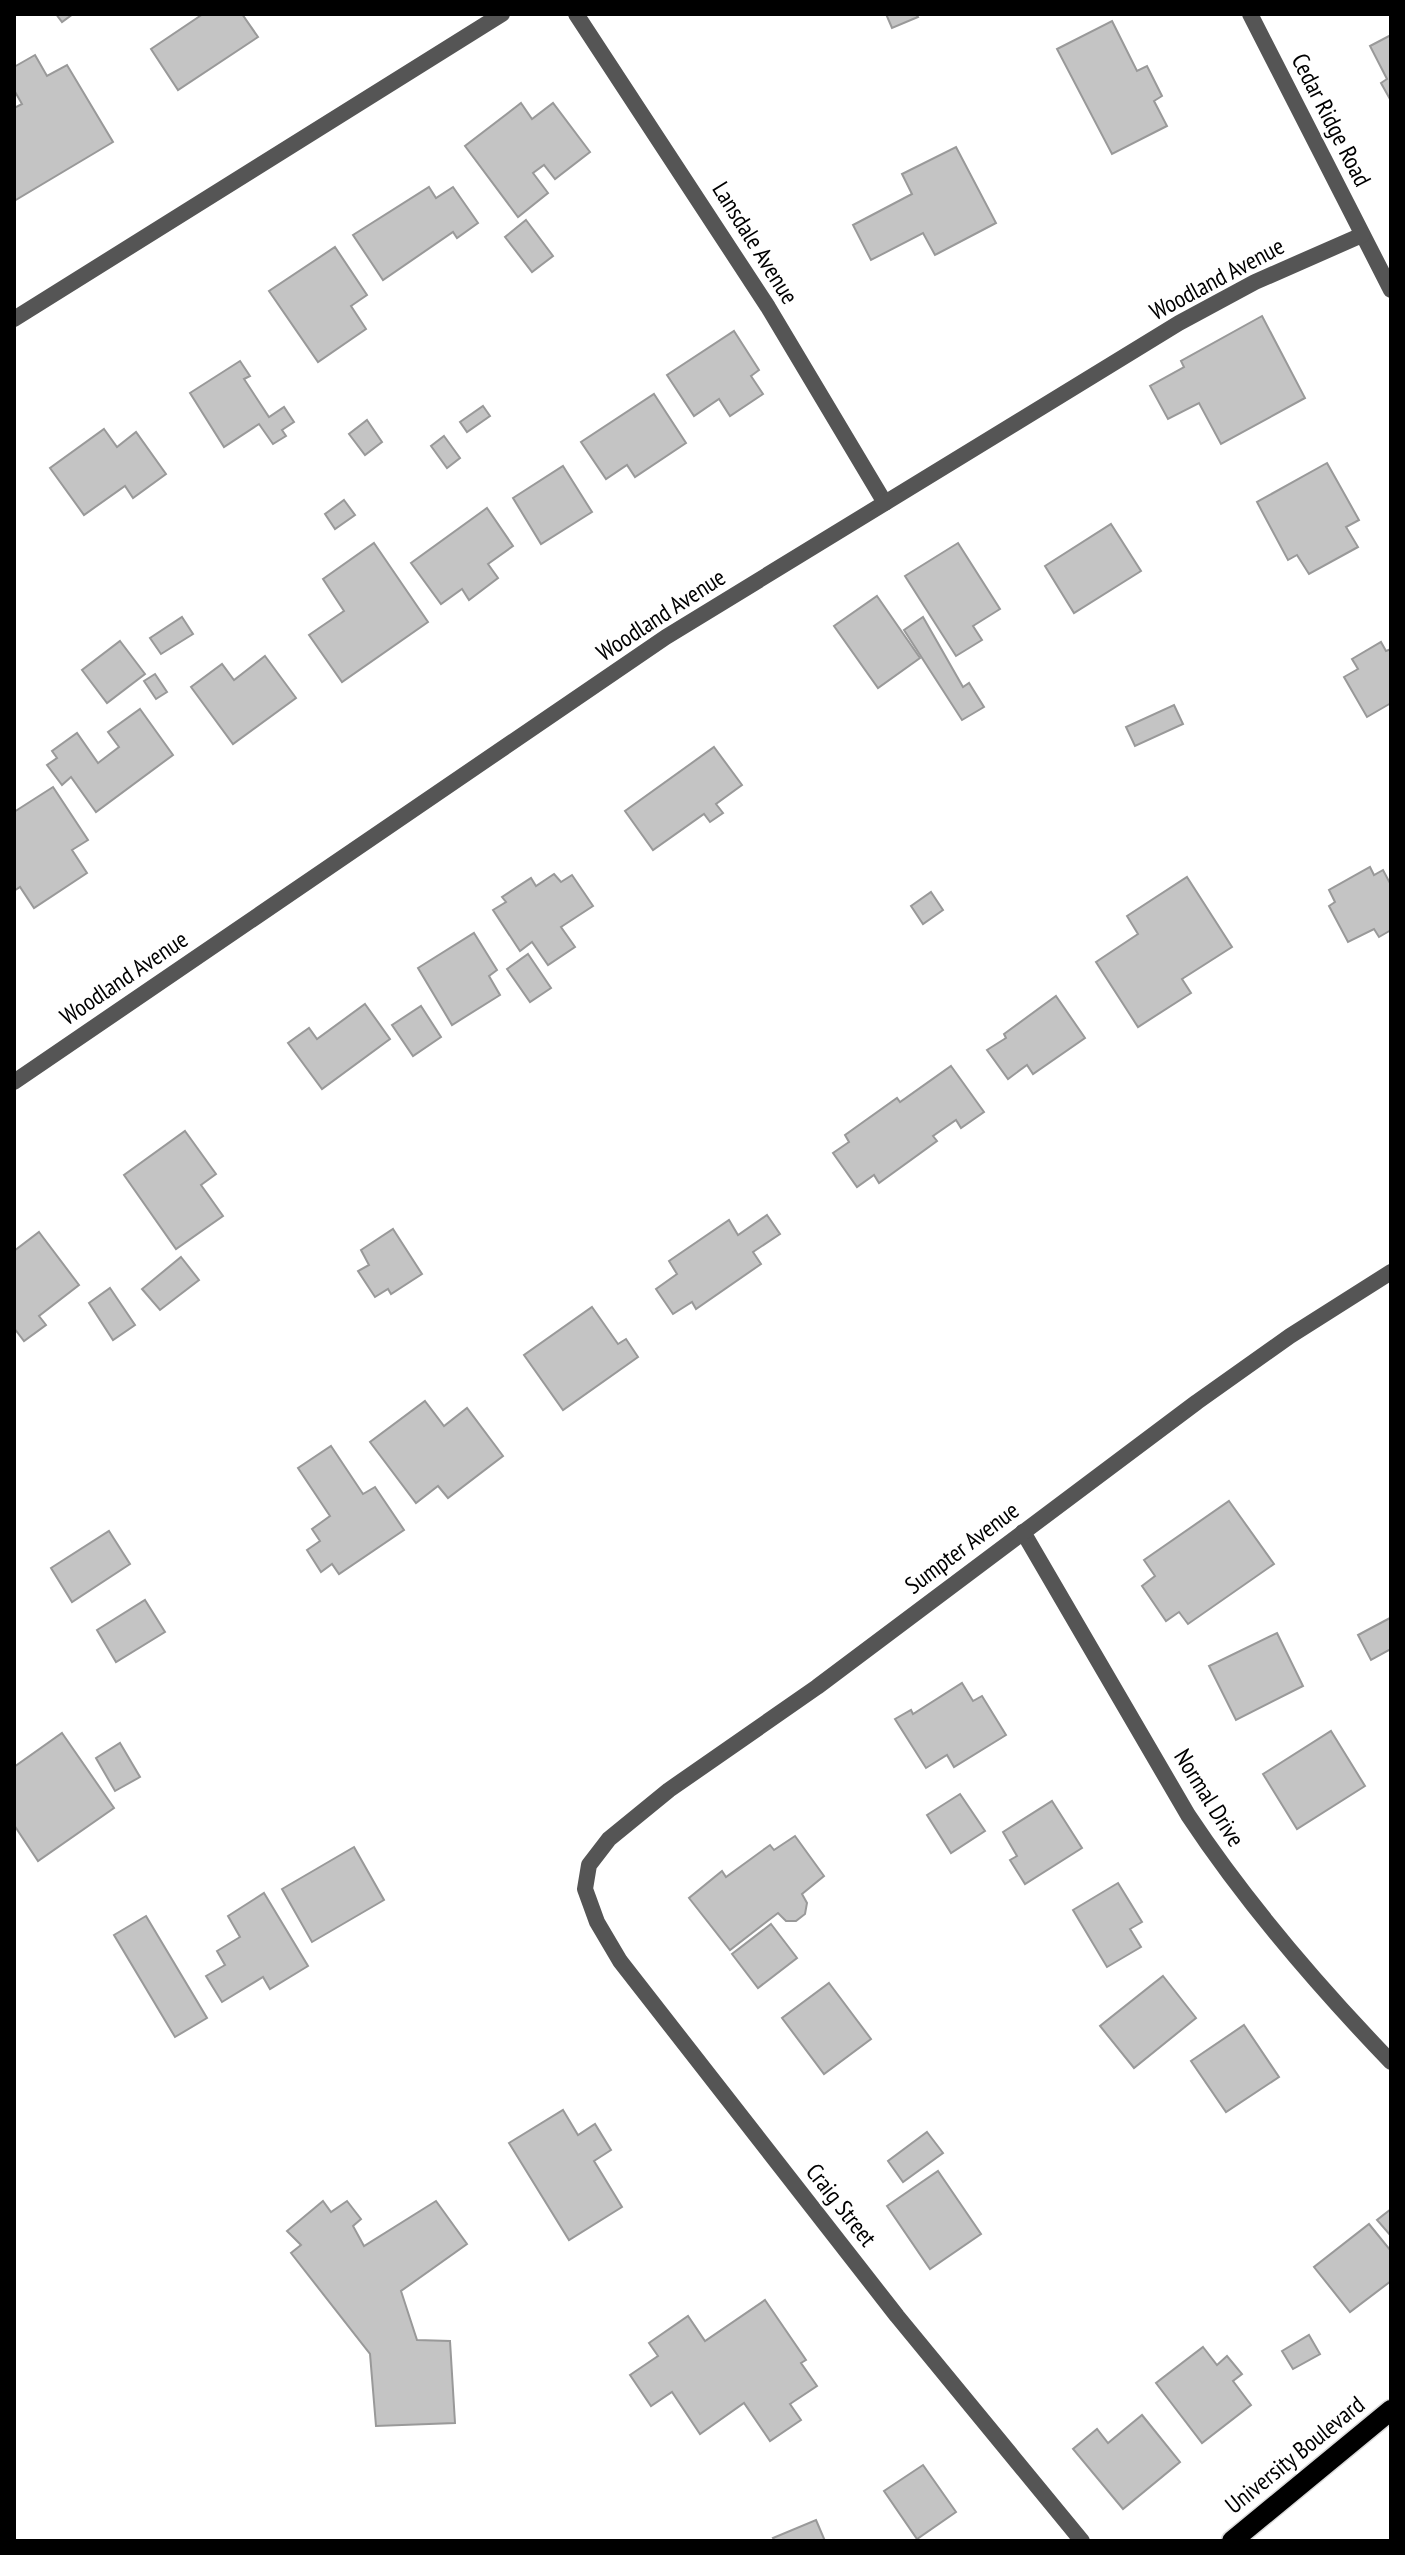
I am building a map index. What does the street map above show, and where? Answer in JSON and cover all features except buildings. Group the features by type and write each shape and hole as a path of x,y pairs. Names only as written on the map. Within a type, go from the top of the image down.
{"main road":[{"name":"University Boulevard","path":"1232,2541 1391,2410"}],"street":[{"path":"14,319 502,14"},
{"name":"Lansdale Avenue","path":"576,14 751,280 885,503"},
{"name":"Cedar Ridge Road","path":"1250,14 1324,152 1391,290"},
{"name":"Woodland Avenue","path":"14,1082 666,637 1179,323 1255,282 1362,235"},
{"name":"Sumpter Avenue","path":"585,1884 589,1865 609,1839 657,1799 817,1687 1290,1336 1391,1272"},
{"name":"Normal Drive","path":"1023,1532 1188,1815 1218,1860 1320,1987 1391,2062"},
{"name":"Craig Street","path":"585,1884 597,1922 620,1961 897,2316 1082,2541"}]}
